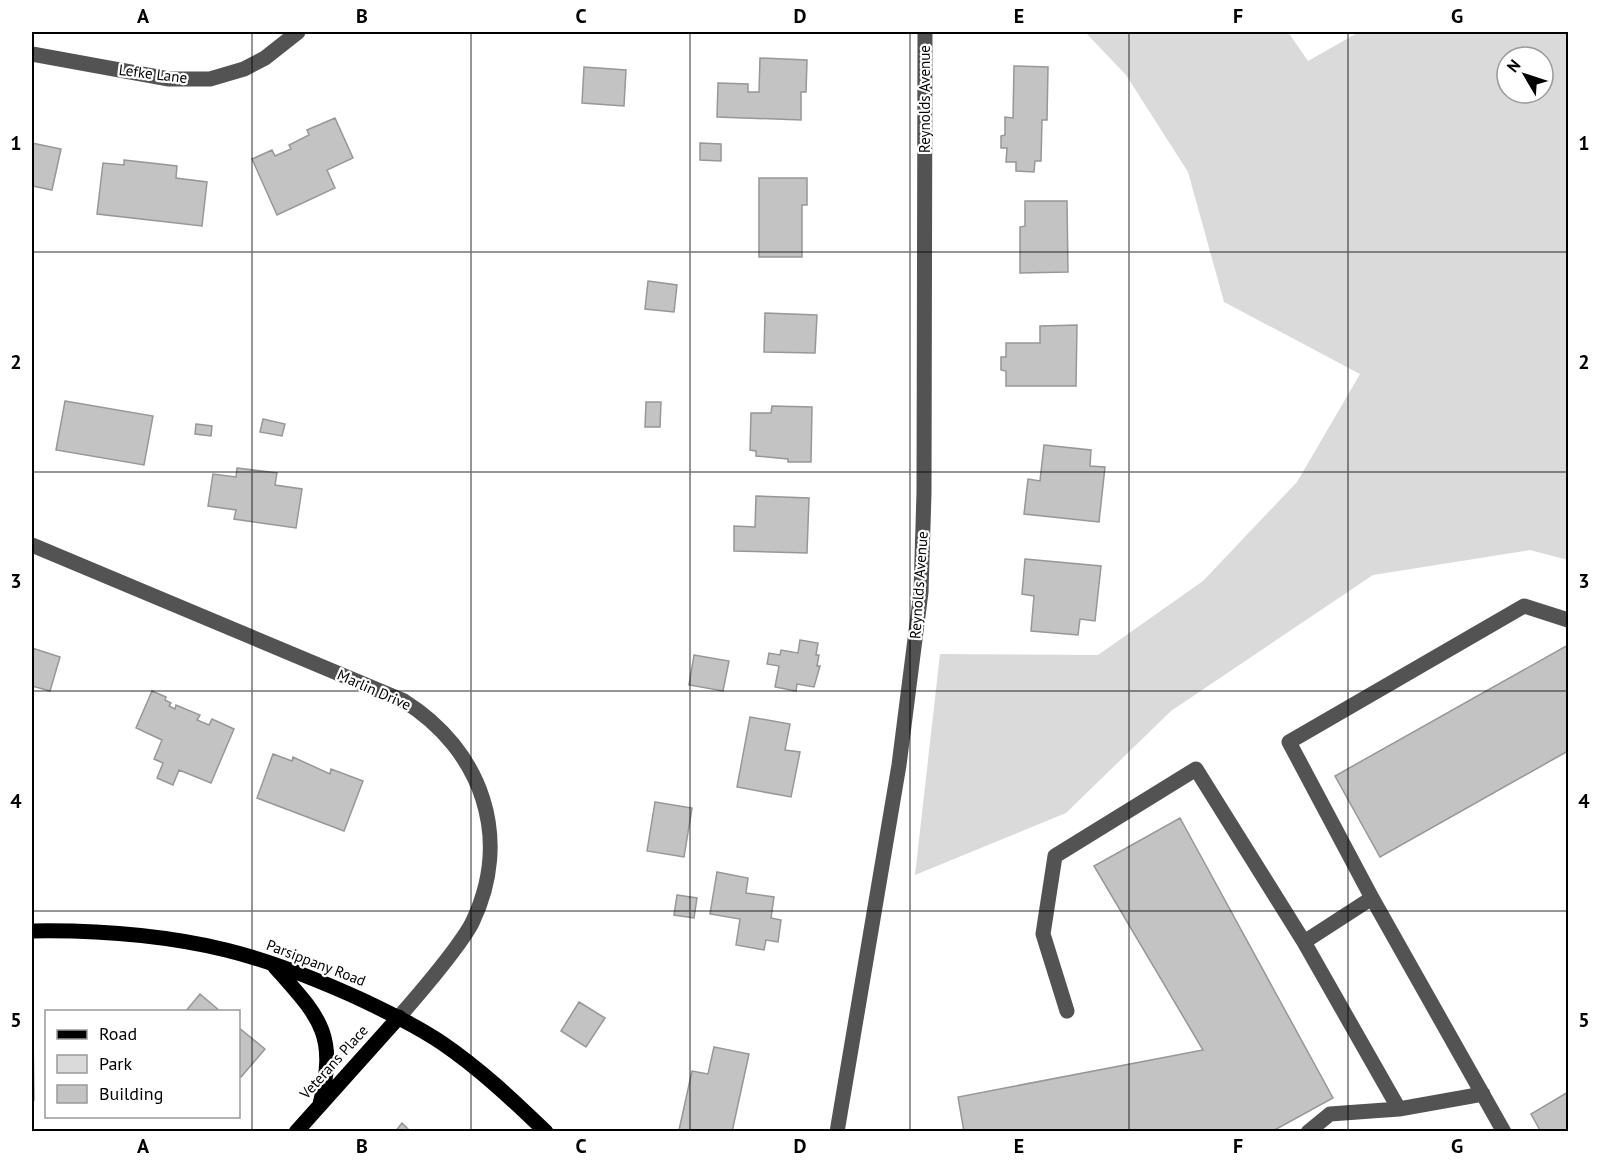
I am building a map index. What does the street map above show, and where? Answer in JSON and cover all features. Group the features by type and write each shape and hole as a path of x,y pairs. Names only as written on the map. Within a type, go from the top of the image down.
{"main road":[{"name":"Parsippany Road","path":"32,931 76,930 137,935 223,949 318,980 399,1017 442,1043 489,1079 546,1131"},
{"path":"273,964 309,1006 325,1035 327,1076 320,1104"},
{"name":"Veterans Place","path":"296,1131 399,1017"}],"street":[{"name":"Lefke Lane","path":"32,54 169,79 210,79 244,69 265,58 298,32"},
{"name":"Reynolds Avenue","path":"837,1131 897,777 921,592 924,493 925,32"},
{"name":"Marlin Drive","path":"32,545 404,701 421,711 445,733 462,754 473,771 486,809 490,840 490,868 486,888 471,925 437,974 399,1017"},
{"path":"1504,1131 1372,897 1289,742 1524,606 1569,620"},
{"path":"1067,1011 1043,934 1055,856 1196,769 1304,942 1399,1109"},
{"path":"1304,942 1372,897"},
{"path":"1308,1131 1330,1114 1399,1109 1483,1094"}],"green space":[{"path":"1085,32 1288,32 1308,61 1359,32 1568,32 1568,560 1530,550 1373,575 1171,711 1066,813 915,875 940,654 1098,655 1203,581 1297,482 1360,374 1224,302 1188,172 1126,75"}],"building":[{"path":"760,58 807,60 806,92 801,92 801,120 717,117 718,83 748,84 748,92 759,92"},
{"path":"1014,66 1048,67 1047,120 1042,120 1041,161 1035,161 1034,172 1016,171 1016,162 1006,162 1007,148 1001,148 1001,136 1005,135 1005,117 1013,118"},
{"path":"584,67 626,70 624,106 582,103"},
{"path":"335,118 353,158 327,170 335,188 277,215 252,159 272,150 275,156 291,149 289,145 309,135 307,130"},
{"path":"32,143 61,149 52,190 32,186"},
{"path":"700,143 721,144 721,161 700,160"},
{"path":"124,160 177,166 176,178 207,182 202,226 97,214 103,163 124,165"},
{"path":"759,178 807,178 807,205 802,205 802,257 759,257"},
{"path":"1025,201 1067,201 1068,272 1020,273 1020,227 1025,226"},
{"path":"648,281 677,285 674,312 645,309"},
{"path":"765,313 817,315 815,353 764,352"},
{"path":"1077,325 1076,386 1006,386 1006,371 1001,370 1001,357 1006,357 1006,343 1040,343 1040,326"},
{"path":"65,401 153,416 144,465 56,450"},
{"path":"646,402 661,402 660,427 645,427"},
{"path":"772,406 812,407 811,462 788,462 788,459 756,456 756,451 750,450 751,413 771,413"},
{"path":"263,419 285,424 282,436 260,432"},
{"path":"196,424 212,426 211,436 195,434"},
{"path":"1044,445 1091,450 1090,466 1105,467 1099,522 1024,514 1028,479 1040,481"},
{"path":"237,468 277,473 275,485 302,489 296,528 234,519 236,510 208,506 213,474 236,477"},
{"path":"756,496 809,498 807,553 734,551 734,526 755,527"},
{"path":"1025,559 1101,566 1095,621 1080,619 1078,635 1031,631 1034,596 1022,594"},
{"path":"800,640 818,643 816,655 819,655 817,666 820,666 814,687 797,684 796,691 775,687 779,666 767,664 769,653 780,655 781,650 798,653"},
{"path":"1568,645 1568,751 1380,857 1335,776"},
{"path":"32,648 60,657 50,691 32,686"},
{"path":"694,655 729,661 723,691 689,685"},
{"path":"152,691 166,697 165,700 171,703 169,706 175,709 176,705 200,715 197,720 209,725 212,719 234,729 211,783 179,770 173,785 157,778 163,763 154,759 162,740 136,728"},
{"path":"750,717 790,724 785,750 800,752 791,797 737,787"},
{"path":"273,754 292,761 293,757 330,774 331,769 363,781 344,831 257,798"},
{"path":"655,802 692,808 684,857 647,851"},
{"path":"1180,818 1333,1098 1271,1132 964,1132 958,1097 1203,1050 1094,866"},
{"path":"717,872 748,878 746,893 774,897 771,918 781,920 778,942 766,940 764,950 736,945 740,919 710,914"},
{"path":"677,895 697,898 694,918 674,915"},
{"path":"200,994 219,1010 187,1010"},
{"path":"579,1002 605,1018 586,1047 561,1031"},
{"path":"240,1029 265,1049 240,1076"},
{"path":"33,1033 34,1100 32,1100"},
{"path":"714,1047 749,1054 732,1132 679,1130 692,1071 708,1074"},
{"path":"1568,1092 1568,1132 1541,1132 1531,1114"},
{"path":"402,1123 411,1132 395,1132"}]}
